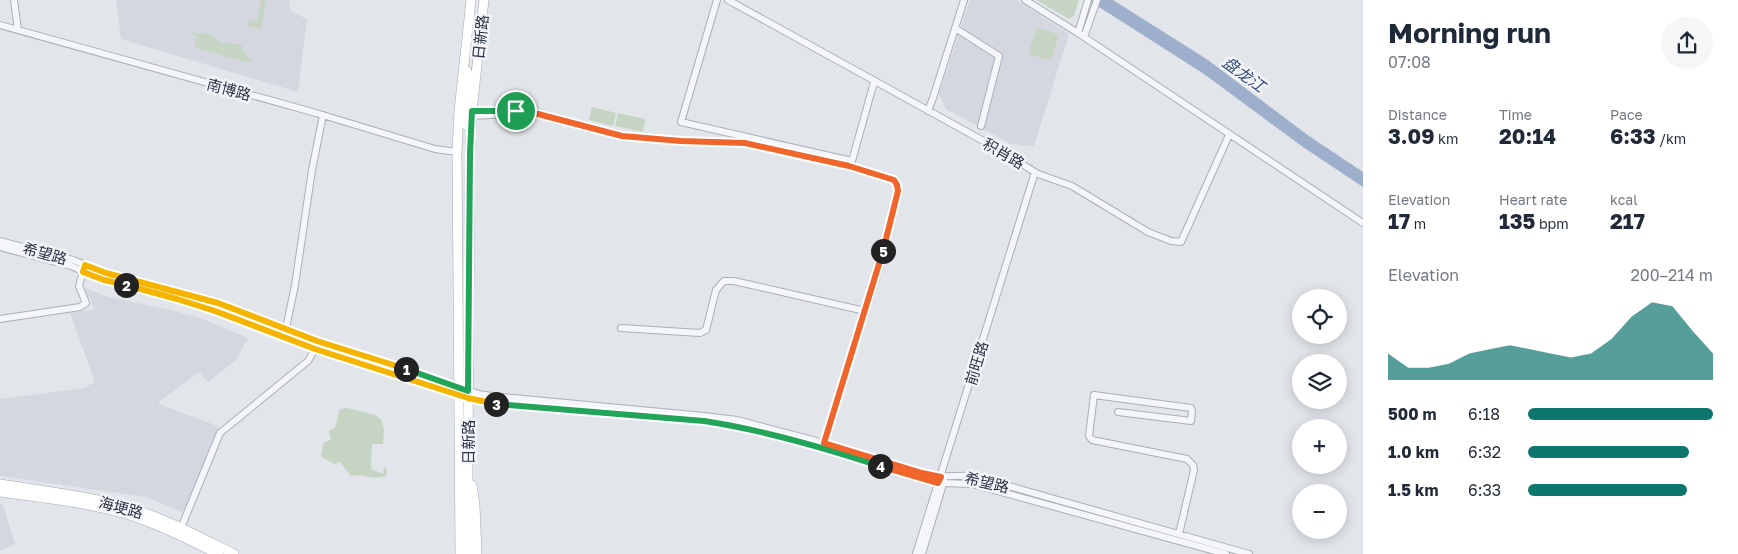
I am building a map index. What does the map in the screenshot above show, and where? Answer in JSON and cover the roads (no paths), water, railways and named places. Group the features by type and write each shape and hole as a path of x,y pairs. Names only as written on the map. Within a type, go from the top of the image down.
{"main road":[{"name":"日新路","path":"468,554 468,453 464,392 457,152 471,0"},
{"name":"日新路","path":"455,554 464,392 472,116 484,0"},
{"path":"465,49 468,86 465,124 468,125 472,116"},
{"path":"468,453 475,505 477,554"},
{"name":"日新路","path":"460,461 460,554"},
{"name":"海埂路","path":"0,484 118,504 157,517 234,554"},
{"name":"海埂路","path":"0,492 91,506 124,514 179,534 218,554"}],"street":[{"path":"14,0 18,30"},
{"path":"717,0 681,122 852,161 874,82"},
{"name":"积肖路","path":"728,0 998,149 1037,173 1072,186 1148,232 1171,241 1181,242 1229,135"},
{"path":"928,111 934,98 964,0"},
{"path":"1025,0 1078,32 1363,223"},
{"path":"1078,32 1088,0"},
{"path":"1084,37 1097,0"},
{"name":"南博路","path":"0,25 323,115 435,149 457,152"},
{"path":"955,28 999,56 981,126"},
{"path":"472,116 538,114 622,136 681,141 745,143 849,166 894,180 898,191 879,268 824,443"},
{"path":"283,337 295,285 312,170 323,115"},
{"name":"前旺路","path":"922,554 942,480 1037,173"},
{"name":"希望路","path":"0,241 73,260 104,280 206,308 315,349 464,392 737,420 824,443 942,480"},
{"name":"希望路","path":"0,247 218,303 286,330 496,404 704,421 737,426 823,447 923,479 942,480 959,475 973,476 1140,527 1233,552 1249,554"},
{"path":"0,319 80,307 86,303 79,286 84,268"},
{"path":"621,328 700,333 706,330 716,290 724,281 734,281 865,311"},
{"path":"181,528 220,433 308,361 315,349"},
{"path":"1118,412 1191,421 1191,408 1096,394 1093,396 1089,436 1092,440 1187,459 1193,465 1194,470 1179,534"},
{"name":"前旺路","path":"916,554 942,480"},
{"name":"希望路","path":"1140,527 1179,534 1187,540 1226,554"}],"water":[{"path":"1088,0 1113,0 1208,60 1309,136 1363,172 1363,187 1303,147 1204,74"}],"water label":[{"name":"盘龙江","path":"1244,74"}]}
